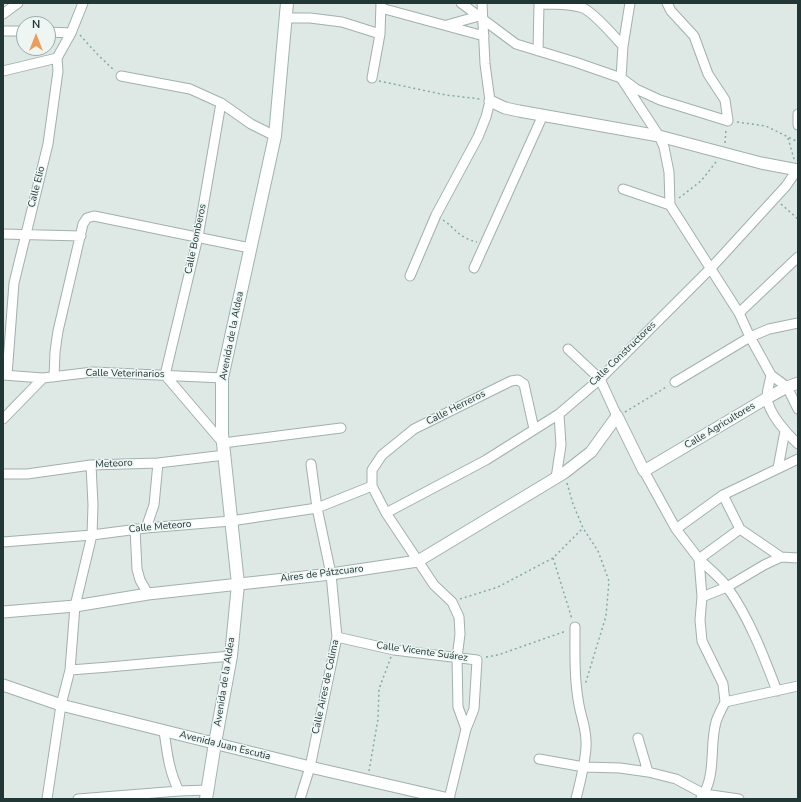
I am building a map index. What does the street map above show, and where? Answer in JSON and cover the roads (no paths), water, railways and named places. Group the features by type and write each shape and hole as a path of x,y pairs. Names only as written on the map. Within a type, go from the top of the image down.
{"main road":[{"name":"Avenida de la Aldea","path":"207,795 231,656 238,584 224,449 222,378 275,136 287,3"}],"street":[{"path":"3,14 17,3"},
{"path":"3,71 57,58 72,31 83,3"},
{"path":"461,3 516,44 621,78 636,89 660,100 728,120 725,100 708,74 694,36 671,11 667,3"},
{"path":"410,276 436,215 478,137 486,117 490,101 481,17 482,3"},
{"path":"630,3 623,46 621,78 659,136 664,148 669,172 670,206 739,313 750,337 771,375 787,387 798,409"},
{"path":"538,51 539,4 560,4 585,9 623,46"},
{"path":"372,78 380,34 381,5 410,17 446,25 484,36"},
{"path":"446,25 481,17"},
{"path":"285,18 310,18 342,22 380,34"},
{"path":"3,31 16,31"},
{"path":"56,32 72,31"},
{"name":"Calle Elio","path":"5,375 14,283 48,144 58,71 57,58"},
{"path":"121,76 190,89 221,103 251,124 275,136"},
{"path":"490,101 505,108 659,136 723,154 797,170"},
{"name":"Calle Bomberos","path":"166,375 198,237 221,103"},
{"path":"798,114 798,125"},
{"path":"474,268 543,115"},
{"name":"Calle Constructores","path":"386,513 486,460 559,414 600,379 711,268 786,186 797,170"},
{"path":"623,189 670,206"},
{"path":"54,377 58,331 83,224 87,218 94,216 250,248"},
{"path":"3,234 81,236"},
{"path":"739,313 798,257"},
{"path":"675,382 750,337 769,329 798,323"},
{"path":"568,349 600,379 644,471 676,529 699,559 727,587 745,617 762,653 777,691"},
{"name":"Calle Veterinarios","path":"5,375 44,378 93,372 222,378"},
{"path":"166,375 224,449"},
{"path":"771,375 767,398 771,409 785,431 798,444"},
{"path":"3,419 44,378"},
{"name":"Calle Herreros","path":"372,486 372,470 382,455 414,429 511,381 518,380 524,384 534,429"},
{"name":"Calle Agricultores","path":"644,471 767,398 798,382"},
{"path":"559,414 561,445 560,476"},
{"name":"Aires de Pátzcuaro","path":"3,612 75,606 148,594 331,574 418,561 560,476 591,452 617,416"},
{"name":"Meteoro","path":"3,474 27,474 91,465 158,463 224,449 341,428"},
{"path":"778,468 785,431"},
{"path":"676,529 722,495 798,459"},
{"path":"146,528 154,505 158,463"},
{"name":"Calle Aires de Colima","path":"300,799 310,767 337,637 331,574 317,508 311,464"},
{"path":"47,799 61,705 70,670 75,606 92,535 93,505 91,465"},
{"path":"372,486 386,513 434,585 452,602 459,617 460,634 457,658 458,708 466,729 449,799"},
{"name":"Calle Meteoro","path":"3,542 231,521 317,508 372,486"},
{"path":"722,495 740,529 781,557"},
{"path":"135,529 137,569 140,580 148,594"},
{"path":"699,559 740,529"},
{"path":"702,597 727,587 764,565 781,557 798,558"},
{"path":"699,559 702,597 700,620 702,641 722,684 725,702 716,722 710,779 702,797"},
{"path":"575,627 575,671 579,705 586,728 584,766 576,799"},
{"name":"Calle Vicente Suárez","path":"337,637 394,650 477,660 474,709 466,729"},
{"path":"70,670 231,656"},
{"name":"Avenida Juan Escutia","path":"3,685 61,705 310,767 449,799"},
{"path":"725,702 798,686"},
{"path":"164,731 168,764 178,795"},
{"path":"638,738 648,772"},
{"path":"539,759 584,766 620,768 648,772 676,779 702,797 739,799"},
{"path":"78,799 207,795"}]}
